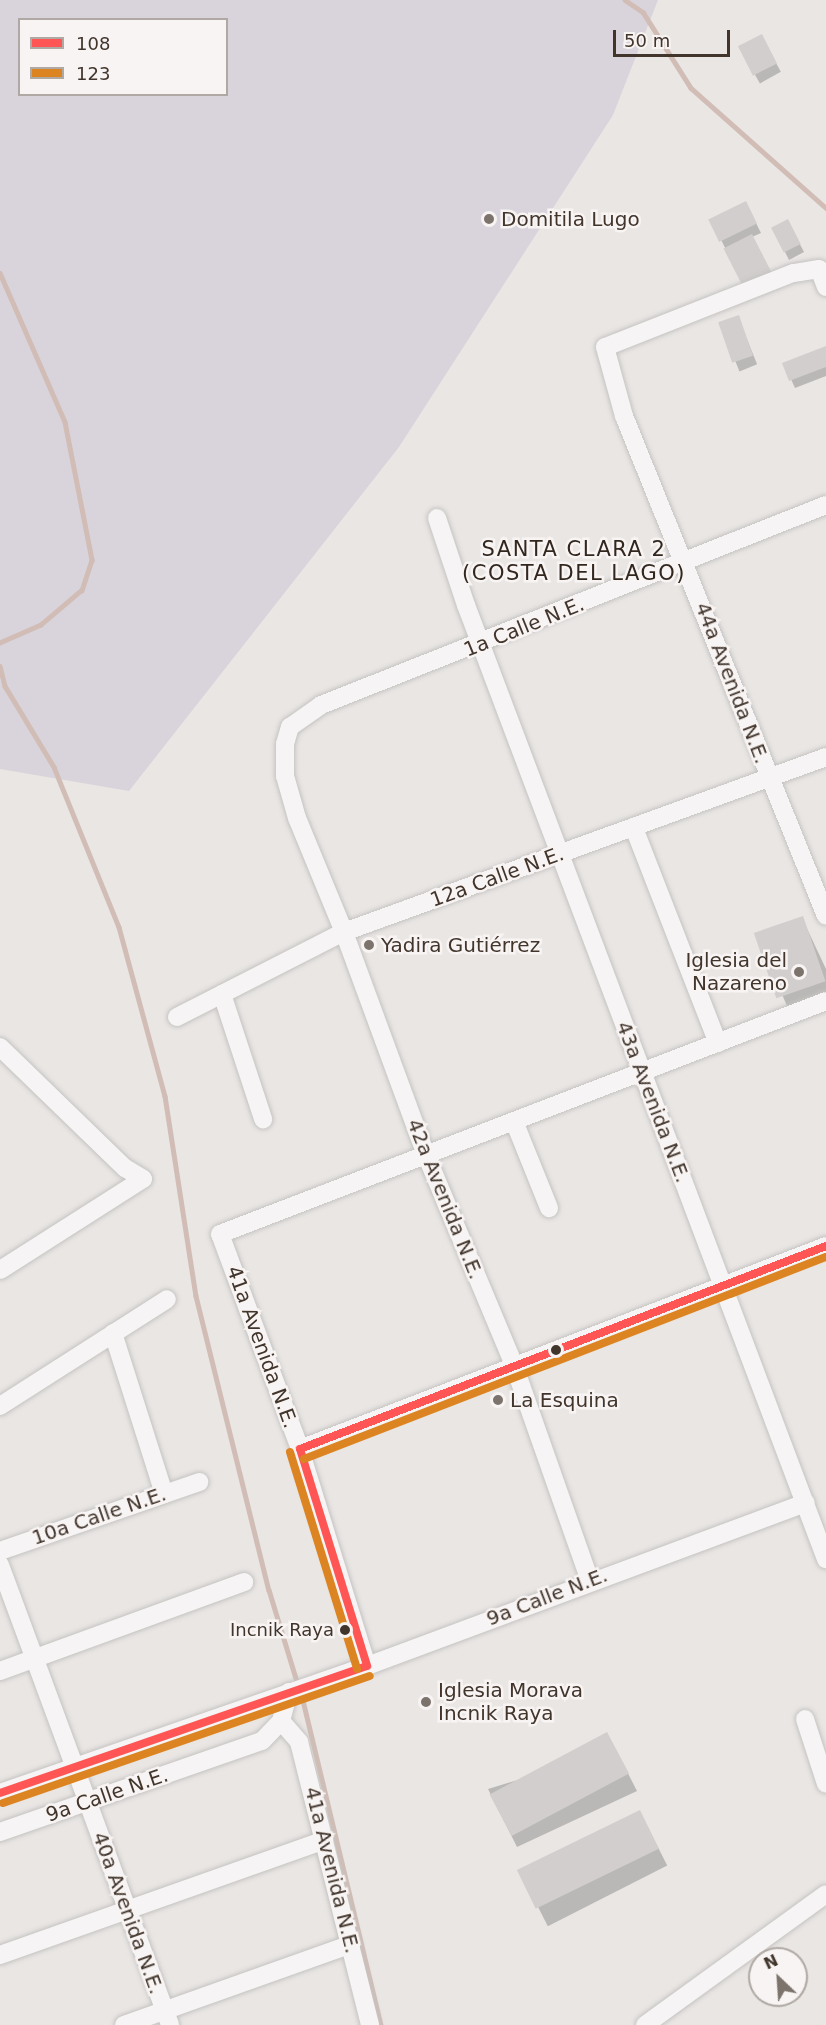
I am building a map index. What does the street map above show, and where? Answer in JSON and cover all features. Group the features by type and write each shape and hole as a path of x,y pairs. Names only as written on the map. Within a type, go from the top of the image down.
{"street":[{"name":"44a Avenida N.E.","path":"826,288 819,268 793,273 605,347 624,416 686,562 769,779 826,916"},
{"name":"1a Calle N.E.","path":"297,818 285,776 285,744 290,727 321,705 482,644 826,505"},
{"name":"43a Avenida N.E.","path":"437,518 559,855 826,1559"},
{"name":"12a Calle N.E.","path":"177,1017 344,932 826,757"},
{"name":"42a Avenida N.E.","path":"297,818 344,932 426,1155 514,1365 590,1581"},
{"path":"634,828 718,1043"},
{"path":"222,994 263,1119"},
{"path":"426,1155 826,1001"},
{"path":"0,1270 143,1179 125,1168 1,1050"},
{"path":"514,1121 549,1208"},
{"name":"41a Avenida N.E.","path":"367,1666 300,1449 220,1234 426,1155"},
{"path":"300,1449 826,1246"},
{"path":"0,1406 167,1299"},
{"path":"113,1333 164,1494"},
{"name":"10a Calle N.E.","path":"0,1551 199,1482"},
{"name":"9a Calle N.E.","path":"0,1793 367,1666 590,1581 806,1503"},
{"name":"40a Avenida N.E.","path":"0,1565 126,1912 167,2018"},
{"path":"0,1671 244,1582"},
{"path":"281,1721 296,1690"},
{"path":"805,1719 826,1784"},
{"name":"41a Avenida N.E.","path":"281,1721 299,1742 370,2025"},
{"name":"9a Calle N.E.","path":"0,1832 262,1741 281,1721"},
{"path":"0,1955 324,1840"},
{"path":"645,2025 826,1894"},
{"path":"124,2025 167,2018 351,1944"}],"shaded area":[{"path":"0,0 658,0 613,115 399,447 129,791 0,769"}],"building":[{"path":"762,34 777,63 753,76 738,46"},
{"path":"746,201 757,223 719,242 708,219"},
{"path":"788,219 801,244 784,253 771,228"},
{"path":"752,234 771,271 743,286 723,249"},
{"path":"739,315 753,356 732,363 718,322"},
{"path":"826,346 826,367 789,381 782,363"},
{"path":"803,916 825,981 776,998 754,933"},
{"path":"607,1732 629,1773 512,1836 490,1794"},
{"path":"640,1810 659,1849 536,1909 517,1870"}],"waterway":[{"path":"625,0 643,12 691,88 826,208"},
{"path":"0,273 65,422 92,560 82,590 41,625 0,643"},
{"path":"0,666 5,686 54,767 119,927 165,1096 196,1296 269,1590 298,1685"},
{"path":"301,1692 381,2025"}],"transit line":[{"name":"108","path":"300,1449 826,1246"},
{"name":"123","path":"304,1459 826,1257"},
{"name":"108","path":"300,1449 367,1666"},
{"name":"123","path":"290,1452 357,1669"},
{"name":"108","path":"0,1793 367,1666"},
{"name":"123","path":"3,1803 370,1676"}],"place":[{"name":"Domitila Lugo","path":"489,219"},
{"name":"Yadira Gutiérrez","path":"369,945"},
{"name":"Iglesia del Nazareno","path":"799,972"},
{"name":"La Esquina","path":"498,1400"},
{"name":"Incnik Raya","path":"345,1630"},
{"name":"Iglesia Morava Incnik Raya","path":"426,1702"}],"district":[{"name":"SANTA CLARA 2 (COSTA DEL LAGO)","path":"574,561"}]}
